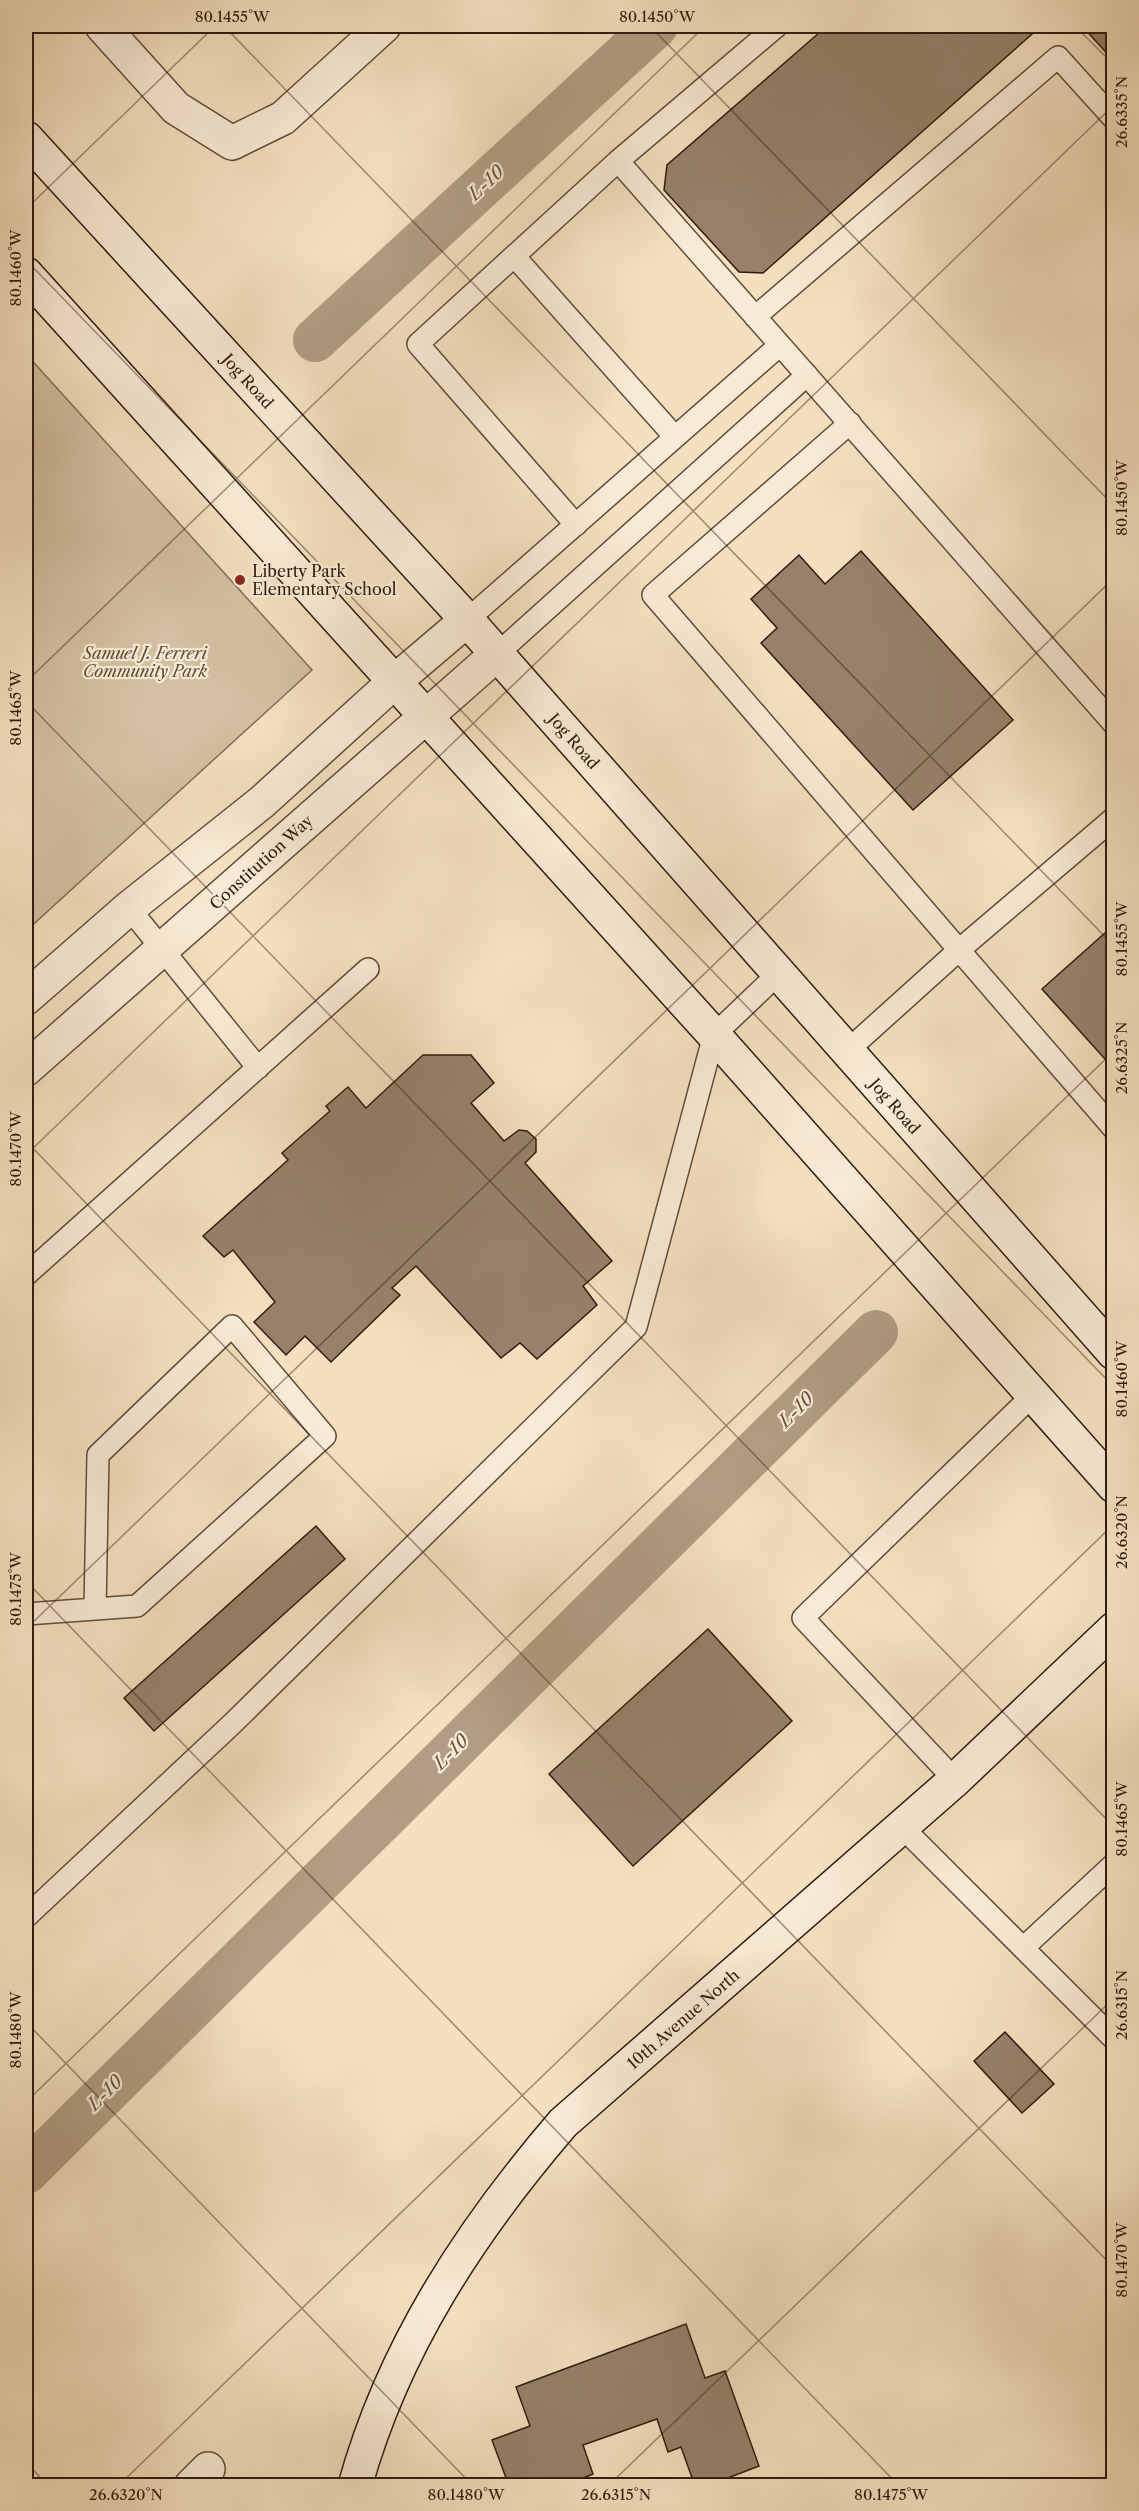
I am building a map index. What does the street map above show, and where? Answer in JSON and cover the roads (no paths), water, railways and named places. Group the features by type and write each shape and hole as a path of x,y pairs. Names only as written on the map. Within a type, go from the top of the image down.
{"main road":[{"path":"102,26 176,108 232,143 283,118 384,26"},
{"name":"Jog Road","path":"26,138 467,620 1113,1353"},
{"path":"26,274 714,1035 1113,1486"},
{"path":"26,998 129,908 262,802 394,682 467,620"},
{"name":"Constitution Way","path":"26,1069 497,654"},
{"name":"10th Avenue North","path":"355,2486 379,2415 406,2351 456,2260 518,2176 563,2123 955,1780 1113,1629"}],"lane":[{"path":"576,525 418,344 618,161 777,26"},
{"path":"755,317 1058,57 1113,118"},
{"path":"618,161 1113,724"},
{"path":"513,256 675,437"},
{"path":"467,620 780,345"},
{"path":"497,654 807,375"},
{"path":"850,423 653,595 1113,1129"},
{"path":"847,1051 959,950 1113,818"},
{"path":"129,908 258,1068"},
{"path":"26,1275 368,969"},
{"path":"26,1917 232,1724 636,1327 714,1035 779,973"},
{"path":"26,1614 137,1606 325,1436 232,1326 98,1455 95,1609"},
{"path":"955,1780 803,1618 1032,1395"},
{"path":"902,1827 1113,2039"},
{"path":"1023,1948 1113,1864"}],"waterway":[{"name":"L-10","path":"315,340 656,26"},
{"name":"L-10","path":"26,2172 876,1332"}],"place":[{"name":"Liberty Park Elementary School","path":"240,580"}],"park label":[{"name":"Samuel J. Ferreri Community Park","path":"145,662"}]}
